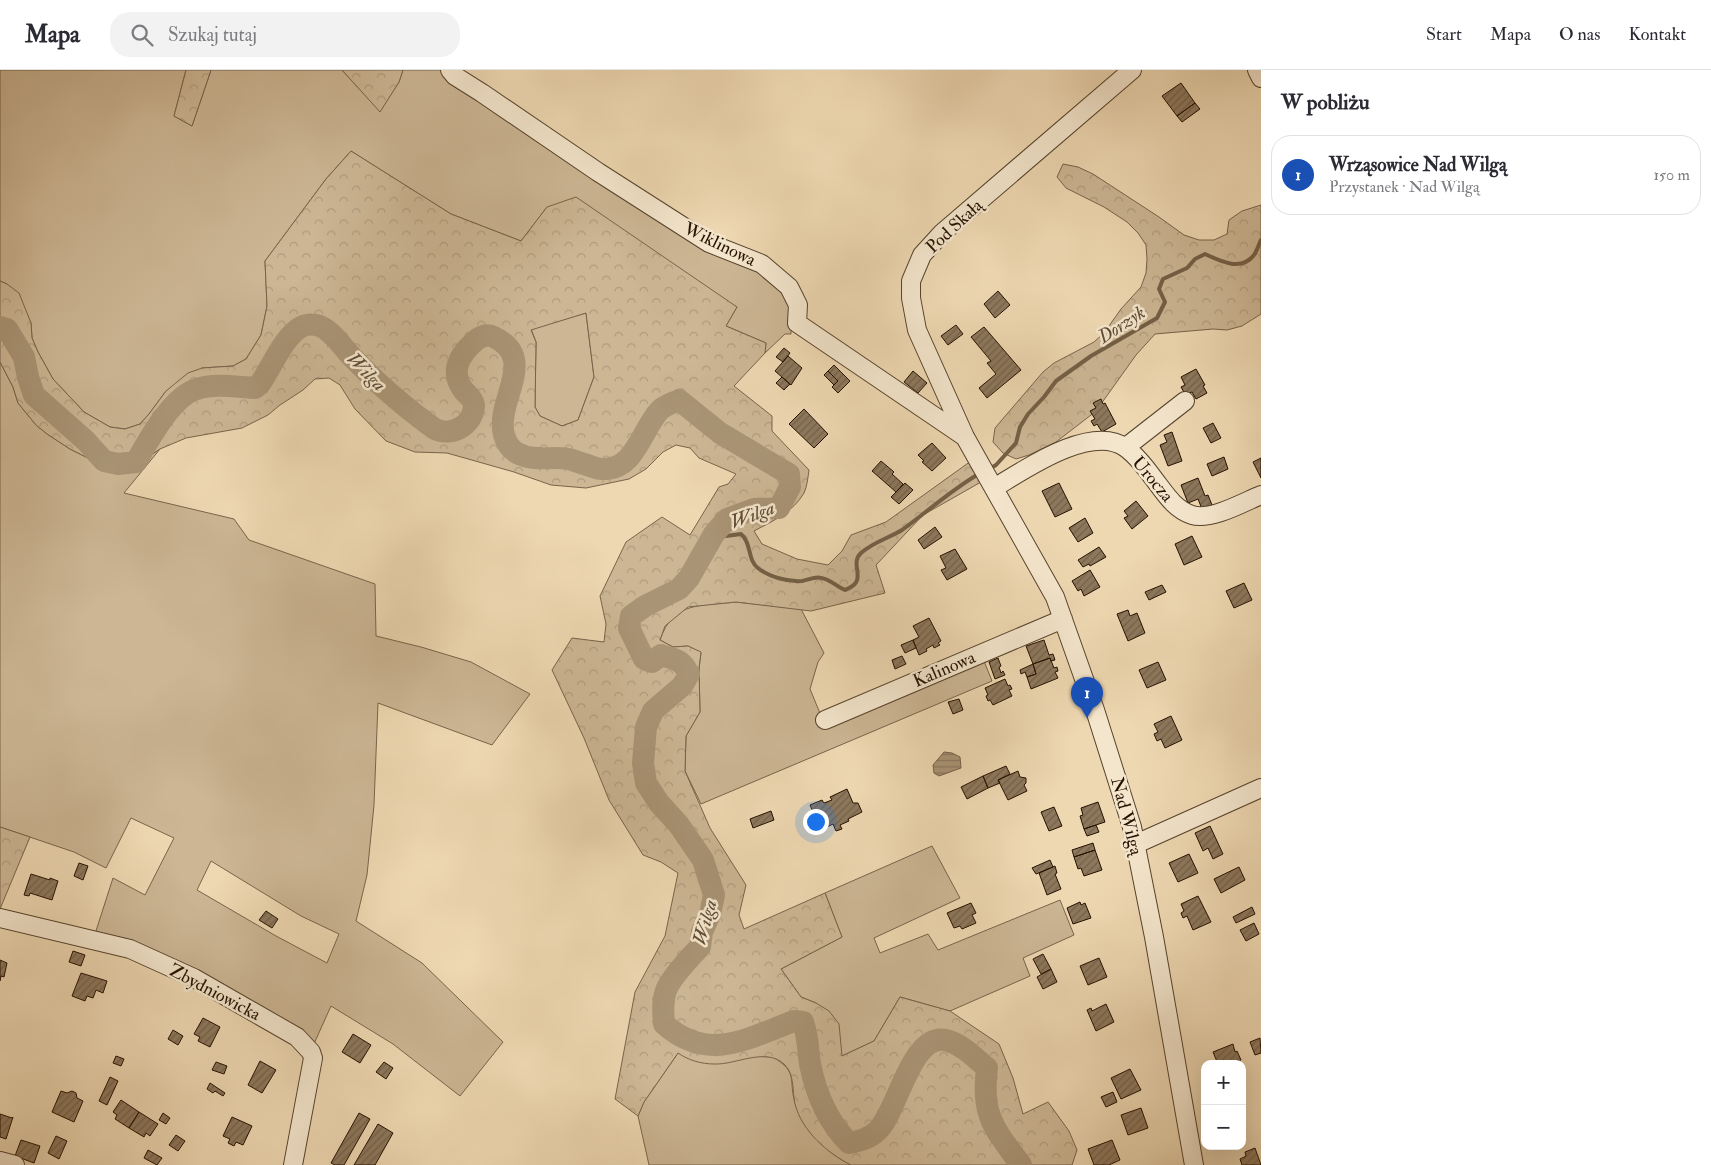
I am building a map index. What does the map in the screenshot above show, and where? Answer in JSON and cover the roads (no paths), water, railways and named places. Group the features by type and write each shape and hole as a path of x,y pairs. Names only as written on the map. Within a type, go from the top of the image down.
{"street":[{"name":"Wiklinowa","path":"450,70 455,76 598,172 709,243 762,264 789,287 798,305 797,323 965,437"},
{"name":"Pod Skałą","path":"994,488 965,437 917,330 911,298 911,281 922,255 942,234 1132,70"},
{"path":"1257,70 1261,78"},
{"path":"1126,447 1185,401"},
{"name":"Urocza","path":"994,488 1045,456 1082,443 1109,441 1126,447 1142,464 1166,498 1193,515 1209,516 1261,495"},
{"name":"Nad Wilgą","path":"994,488 1045,578 1063,618 1130,818 1154,937 1194,1165"},
{"name":"Kalinowa","path":"825,720 1063,618"},
{"path":"1136,844 1261,788"},
{"name":"Zbydniowicka","path":"0,918 130,949 194,978 297,1037 311,1052 313,1058 293,1165"},
{"path":"0,1161 15,1165"}],"waterway":[{"name":"Dorzyk","path":"991,468 1016,443 1020,427 1028,414 1056,381 1091,356 1157,318 1165,302 1159,289 1163,279 1187,268 1195,259 1205,254 1230,264 1243,263 1254,255 1261,240"},
{"name":"Wilga","path":"0,327 7,329 24,357 34,395 86,441 104,461 118,464 136,462 162,420 179,400 188,393 211,386 255,388 264,378 288,338 301,327 313,325 320,326 330,332 361,367 389,393 435,429 442,431 455,430 466,424 470,419 474,404 457,378 458,365 468,347 478,339 488,335 507,346 513,357 515,368 505,408 504,435 510,447 523,456 562,458 599,469 613,468 622,464 630,457 659,411 679,400 720,433 789,474 790,487 779,508 754,509 727,519 714,534 689,578 679,589 645,606 631,616 629,628 644,659 652,662 661,655 671,658 681,663 689,674 682,686 653,711 646,727 643,763 646,783 659,803 679,825 703,860 714,895 710,914 702,932 700,947 669,983 665,992 664,1024 680,1036 696,1043 712,1045 743,1040 794,1021 803,1022 810,1064 819,1096 834,1126 849,1143 871,1136 885,1121 915,1059 925,1047 936,1040 949,1041 964,1049 987,1068 986,1098 988,1110 997,1131 1021,1165"},
{"name":"Dorzyk","path":"714,534 726,536 741,534 747,542 752,561 755,565 773,576 797,581 819,578 827,580 845,590 852,586 858,578 857,563 861,553 902,530 977,475"}],"place":[{"name":"Wrząsowice Nad Wilgą","path":"1087,718"}]}
